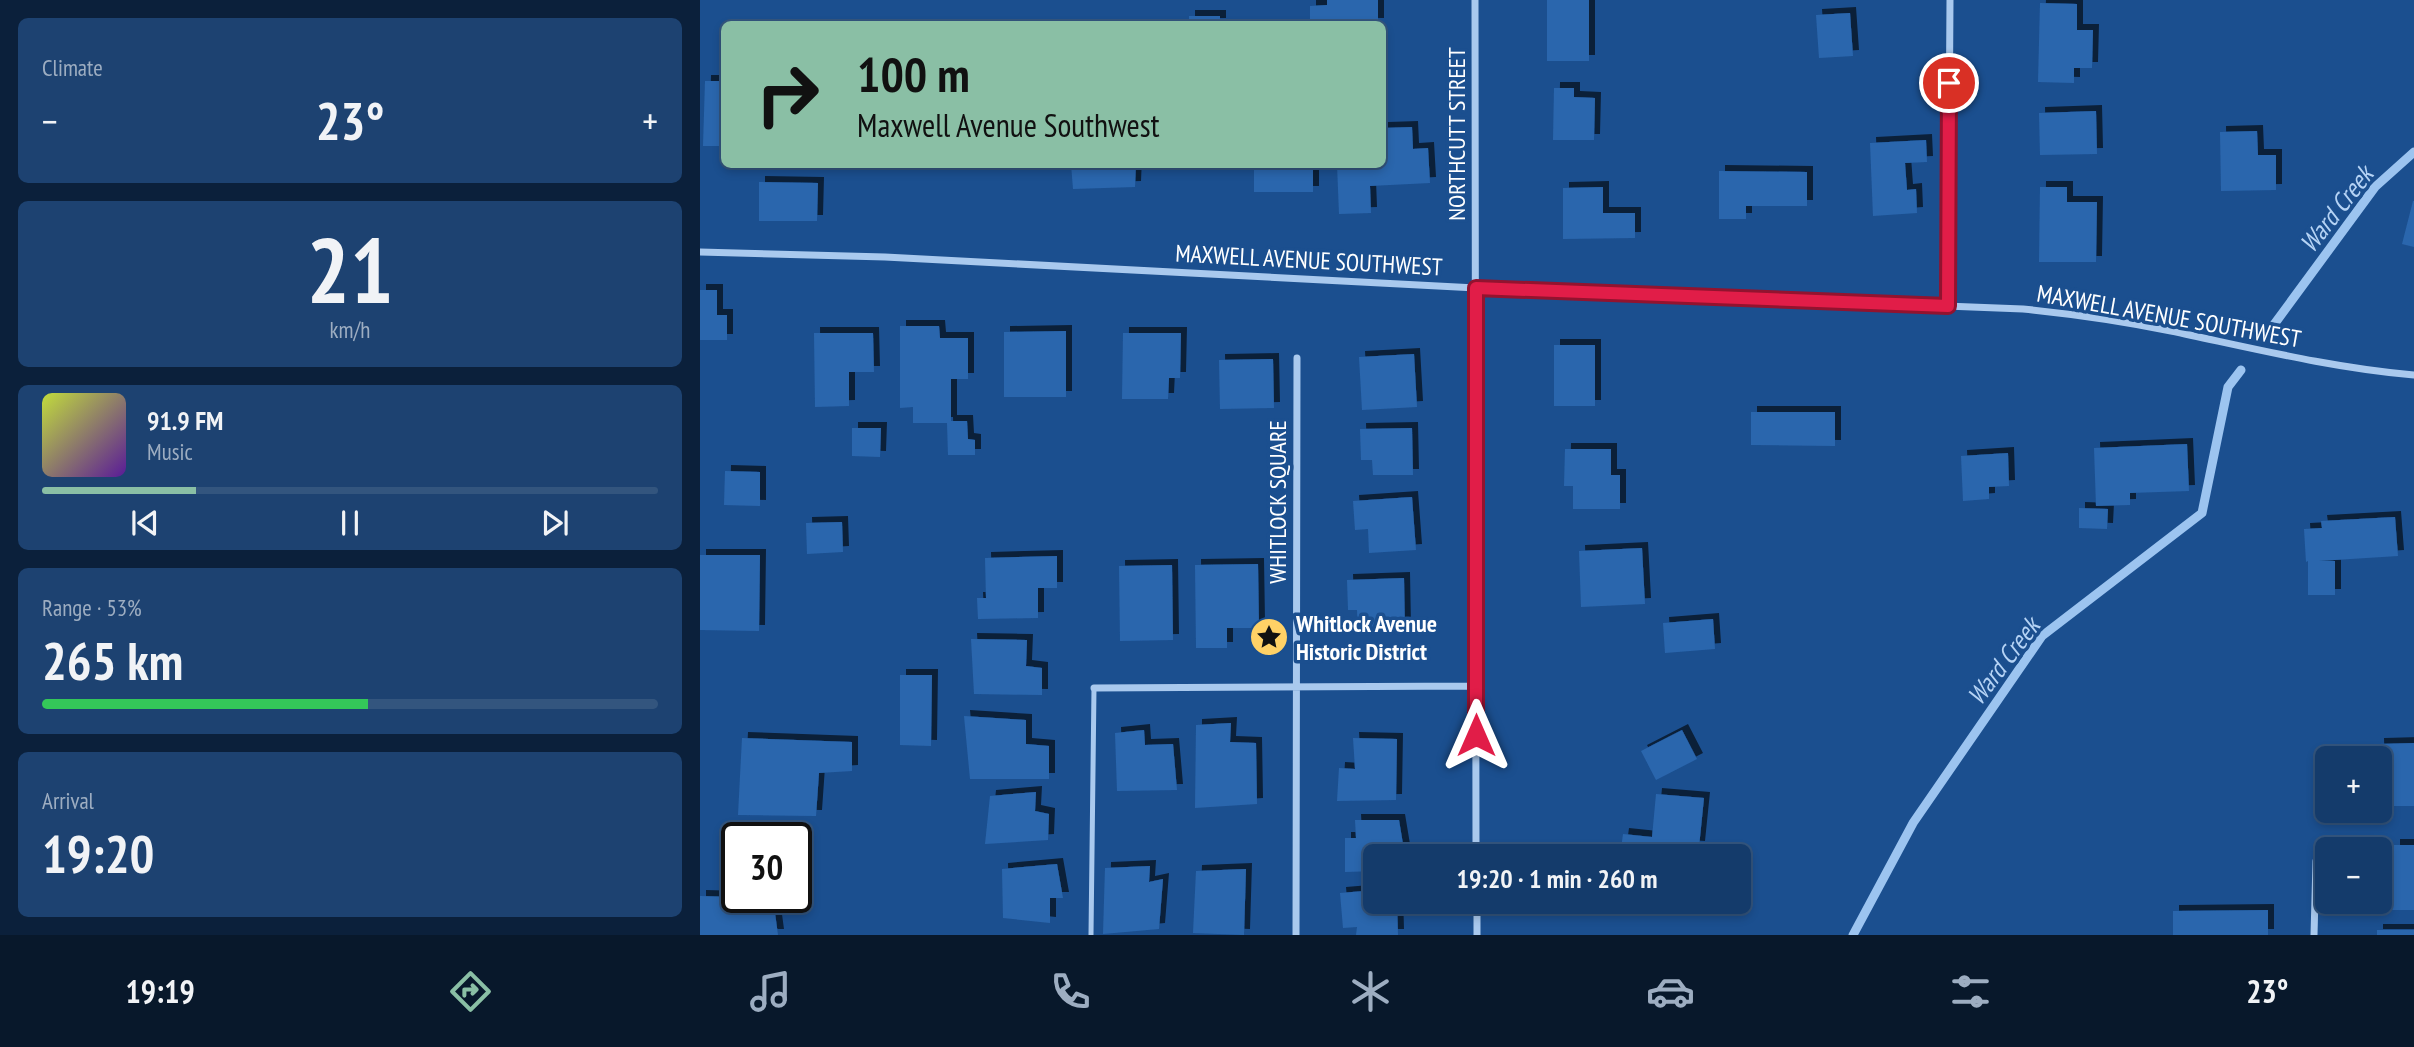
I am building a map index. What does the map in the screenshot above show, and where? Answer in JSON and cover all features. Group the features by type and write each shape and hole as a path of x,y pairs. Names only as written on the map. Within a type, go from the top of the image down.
{"street":[{"name":"NORTHCUTT STREET","path":"1475,0 1476,844"},
{"path":"1948,306 1950,0"},
{"name":"MAXWELL AVENUE SOUTHWEST","path":"700,252 885,257 1476,288 2023,309 2089,316 2173,331 2281,356 2377,372 2414,375"},
{"name":"WHITLOCK SQUARE","path":"1296,935 1297,358"},
{"path":"1094,688 1476,686"},
{"path":"2314,935 2315,898"},
{"path":"1476,914 1476,935"}],"lane":[{"path":"1091,935 1094,688"}],"building":[{"path":"1327,0 1378,0 1378,21 1310,21 1310,6 1327,5"},
{"path":"1547,0 1589,0 1589,61 1547,61"},
{"path":"2040,3 2077,4 2077,30 2093,30 2092,68 2074,68 2074,83 2038,82"},
{"path":"1850,13 1853,56 1819,58 1816,15"},
{"path":"1189,16 1220,16 1220,21 1189,21"},
{"path":"705,81 721,81 721,146 703,146"},
{"path":"1554,88 1574,88 1574,97 1595,98 1594,140 1553,140"},
{"path":"2096,111 2097,154 2040,155 2039,113"},
{"path":"1412,127 1413,149 1428,148 1430,183 1370,186 1371,213 1339,214 1337,168 1386,168 1386,128"},
{"path":"2257,131 2258,155 2276,155 2276,190 2221,191 2220,132"},
{"path":"1926,140 1927,162 1905,163 1907,190 1916,189 1917,213 1873,216 1870,143"},
{"path":"1071,168 1136,168 1135,187 1073,189"},
{"path":"1254,168 1313,168 1313,192 1254,192"},
{"path":"1719,171 1807,172 1807,206 1746,206 1746,219 1719,219"},
{"path":"759,182 818,183 817,221 759,221"},
{"path":"1603,187 1603,213 1635,213 1635,238 1563,239 1563,188"},
{"path":"2040,187 2067,187 2067,202 2097,202 2096,262 2039,262"},
{"path":"2414,201 2414,247 2402,244"},
{"path":"700,290 717,290 717,315 727,315 727,340 700,340"},
{"path":"900,326 939,326 940,338 968,338 968,379 951,379 951,421 967,421 968,439 975,440 975,455 948,455 947,423 913,423 913,407 900,408"},
{"path":"1066,331 1066,397 1004,397 1004,332"},
{"path":"814,333 873,333 874,372 849,372 849,406 815,407"},
{"path":"1123,333 1181,333 1180,378 1169,378 1168,399 1122,399"},
{"path":"1554,345 1595,345 1595,406 1554,406"},
{"path":"1414,354 1417,407 1362,410 1359,357"},
{"path":"1273,359 1274,408 1220,409 1219,360"},
{"path":"1751,412 1835,412 1835,446 1751,445"},
{"path":"852,428 881,428 880,457 852,456"},
{"path":"1412,428 1413,475 1373,475 1372,460 1361,460 1360,429"},
{"path":"2187,444 2189,491 2130,493 2130,505 2096,506 2094,448"},
{"path":"1565,449 1611,449 1611,475 1620,475 1620,509 1573,509 1573,486 1564,486"},
{"path":"2008,453 2009,486 1989,487 1989,499 1963,501 1961,456"},
{"path":"725,471 760,472 760,506 724,505"},
{"path":"1412,497 1416,550 1369,553 1368,529 1355,530 1353,501"},
{"path":"2079,508 2108,509 2107,529 2079,528"},
{"path":"2395,517 2398,556 2319,561 2335,561 2335,595 2308,595 2304,529 2322,528 2321,521"},
{"path":"842,522 843,552 807,554 806,523"},
{"path":"1642,548 1645,604 1581,607 1579,551"},
{"path":"700,555 760,555 759,631 700,630"},
{"path":"1057,556 1057,588 1038,588 1038,618 978,619 977,598 986,598 985,558"},
{"path":"1258,564 1259,628 1227,628 1227,648 1196,648 1195,565"},
{"path":"1172,565 1173,640 1120,641 1119,566"},
{"path":"1404,578 1405,631 1358,632 1357,610 1348,610 1347,580"},
{"path":"1713,619 1715,649 1665,653 1663,623"},
{"path":"971,639 1027,640 1026,666 1042,668 1042,695 974,694"},
{"path":"900,675 932,675 931,746 900,745"},
{"path":"964,716 1026,720 1026,744 1049,746 1049,779 970,779"},
{"path":"1231,723 1230,742 1256,743 1257,804 1195,808 1196,725"},
{"path":"1144,730 1145,745 1173,744 1177,790 1117,791 1115,733"},
{"path":"1682,730 1697,759 1656,780 1641,751"},
{"path":"742,738 852,742 852,771 819,773 816,816 738,815"},
{"path":"1353,738 1397,739 1396,800 1337,801 1339,768 1355,769"},
{"path":"2414,743 2414,806 2392,806 2392,746 2378,744"},
{"path":"1036,792 1035,811 1049,814 1048,840 985,844 990,796"},
{"path":"1656,794 1704,798 1699,844 1622,844 1623,834 1652,837"},
{"path":"1355,820 1399,820 1403,844 1363,844 1363,871 1345,872 1345,838 1356,838"},
{"path":"2394,845 2414,845 2414,910 2392,910"},
{"path":"1057,864 1063,898 1050,898 1050,923 1003,918 1002,869"},
{"path":"1150,866 1149,882 1163,879 1159,929 1103,934 1105,868"},
{"path":"1246,869 1244,935 1193,933 1196,871"},
{"path":"1363,891 1363,914 1397,914 1398,935 1356,935 1357,927 1343,928 1340,893"},
{"path":"700,896 721,897 721,913 775,913 778,935 700,935"},
{"path":"2268,910 2268,935 2173,935 2173,911"},
{"path":"2377,930 2414,930 2414,935 2377,935"}],"waterway":[{"name":"Ward Creek","path":"2270,330 2375,187 2414,152"},
{"name":"Ward Creek","path":"1853,935 1913,823 2042,636 2202,513 2228,387 2241,370"}],"place":[{"name":"Whitlock Avenue Historic District","path":"1269,637"}],"route":[{"path":"1476,735 1476,288 1948,306 1949,83"}]}
